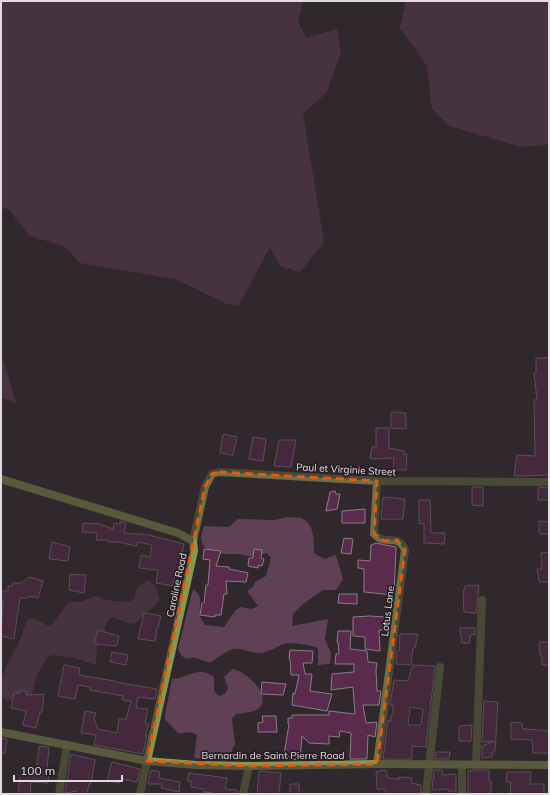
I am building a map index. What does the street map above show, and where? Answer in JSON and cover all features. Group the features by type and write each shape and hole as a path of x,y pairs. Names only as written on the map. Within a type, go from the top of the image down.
{"main road":[{"name":"Caroline Road","path":"1,479 178,533 193,541 194,551 147,761"},
{"name":"Bernardin de Saint Pierre Road","path":"1,732 147,761 196,765 549,765"}],"street":[{"name":"Paul et Virginie Street","path":"193,541 204,487 212,474 219,472 377,481 549,482"},
{"name":"Lotus Lane","path":"377,481 374,534 378,538 385,541 397,540 402,544 405,550 377,764"},
{"path":"476,765 482,600"},
{"path":"426,794 440,667"},
{"path":"59,794 67,745"},
{"path":"140,794 147,761"},
{"path":"462,764 462,794"},
{"path":"243,794 249,766"}],"highlighted area":[{"path":"219,472 377,481 374,534 385,541 397,540 405,550 377,764 249,766 147,761 205,487 212,474"}],"shaded area":[{"path":"1,1 303,1 298,22 306,38 337,29 341,51 327,92 303,114 324,242 300,272 280,266 270,247 239,305 227,304 175,279 80,263 64,246 30,236 8,209 1,208"},
{"path":"406,1 549,1 549,143 546,145 522,147 449,126 432,109 427,66 400,28"},
{"path":"1,359 3,359 16,403 1,397"},
{"path":"288,517 301,518 309,524 313,533 314,553 324,559 336,555 343,579 336,590 323,590 303,604 293,614 292,626 328,619 325,639 331,653 330,664 318,665 318,648 291,643 284,644 261,653 234,649 227,651 210,662 197,658 186,659 181,655 178,649 193,589 197,592 200,599 200,616 205,625 224,627 235,611 240,607 252,609 258,606 247,591 253,587 255,582 266,576 271,558 267,553 256,556 246,556 209,550 204,547 202,542 201,535 204,526 229,527 238,519 275,520"},
{"path":"149,580 156,587 160,600 136,623 130,624 113,617 108,621 97,645 96,665 72,657 53,655 47,658 37,675 32,694 27,698 7,701 1,697 2,680 5,668 19,641 27,620 33,618 50,627 69,602 82,602 94,596 112,601 130,602 135,598 136,591 139,587"},
{"path":"233,669 250,678 255,684 262,696 260,707 249,712 236,714 232,719 235,744 227,761 194,758 197,735 191,732 178,733 165,719 172,679 193,673 203,672 214,677 214,691 219,696 225,694 228,688 224,677"}],"building":[{"path":"536,358 549,358 549,475 514,476 517,455 535,456 534,400 537,400 534,373 536,373"},
{"path":"391,412 406,413 406,429 391,428"},
{"path":"376,428 389,428 389,448 404,451 404,455 407,454 406,470 393,470 394,458 370,459 372,447 376,447"},
{"path":"223,434 237,437 233,455 220,453"},
{"path":"253,437 266,439 263,461 249,459"},
{"path":"279,440 296,440 291,467 274,466"},
{"path":"472,487 483,487 483,506 472,505"},
{"path":"538,487 549,488 549,500 538,500"},
{"path":"335,491 336,494 340,494 337,509 326,511 330,492"},
{"path":"383,497 405,499 403,519 381,519"},
{"path":"419,500 430,500 431,533 445,533 444,544 424,543 424,523 419,524"},
{"path":"365,509 365,523 342,523 342,511"},
{"path":"120,521 126,523 124,533 149,535 184,544 178,574 175,573 173,586 156,583 158,570 139,568 141,555 150,557 152,545 137,542 136,546 118,542 108,542 108,540 96,540 97,533 82,532 83,523 100,524 113,529 114,523 120,524"},
{"path":"539,521 549,522 549,534 539,534"},
{"path":"344,538 353,539 351,554 341,553"},
{"path":"52,542 70,547 68,561 49,559"},
{"path":"376,543 396,547 394,595 364,592 364,569 358,568 358,560 370,561 371,545"},
{"path":"204,549 221,551 216,566 229,567 229,569 248,573 246,582 226,581 227,594 224,594 221,615 215,615 215,617 200,615 202,603 204,603 206,585 208,585 210,560 203,559"},
{"path":"254,549 262,550 261,558 264,559 262,566 258,565 258,568 248,566 249,558 253,558"},
{"path":"549,552 549,582 539,582 537,569 542,569 541,553"},
{"path":"70,574 86,575 84,593 69,590"},
{"path":"29,577 43,581 38,598 29,596 28,598 20,598 14,639 1,636 3,600 1,600 1,591 8,591 8,586 13,586 12,583 22,583"},
{"path":"479,585 476,613 464,612 463,594 465,586"},
{"path":"339,594 357,594 357,604 338,603"},
{"path":"144,613 161,616 155,641 138,639"},
{"path":"353,617 386,617 389,621 388,630 379,630 380,651 365,649 365,637 353,636"},
{"path":"460,628 475,628 475,634 470,635 470,643 462,643"},
{"path":"98,630 119,636 117,646 94,644"},
{"path":"338,631 351,631 350,649 367,651 368,662 377,663 377,691 381,691 379,705 363,705 366,723 377,722 375,737 368,735 367,759 350,759 351,733 340,731 339,737 329,736 329,744 309,743 302,736 300,760 289,759 289,755 284,755 289,724 288,718 292,718 292,715 329,715 329,711 355,714 353,687 331,690 332,674 354,672 354,664 335,664 336,654 339,654 337,642"},
{"path":"400,634 418,634 415,648 413,648 411,665 396,664 397,651 399,651"},
{"path":"539,642 549,642 549,665 542,665"},
{"path":"290,650 313,651 312,663 303,663 305,674 312,674 310,691 332,694 327,711 292,705 293,693 295,694 299,675 291,675 289,659"},
{"path":"112,652 128,655 126,665 110,662"},
{"path":"64,665 80,668 79,675 157,689 155,699 138,697 136,708 148,709 145,723 149,724 145,735 147,735 143,754 94,745 96,735 81,733 85,711 96,713 94,718 98,729 117,733 119,718 126,720 131,701 122,700 123,696 90,690 90,687 78,685 75,699 58,696"},
{"path":"413,665 435,666 426,747 412,746 412,759 383,759 388,720 391,721 391,715 393,715 393,705 390,705 394,680 408,681","holes":["410,707 423,709 421,725 408,725"]},
{"path":"262,682 286,684 283,695 261,694"},
{"path":"20,690 27,692 26,695 44,694 42,712 40,712 36,728 23,725 26,711 11,708 14,693 20,693"},
{"path":"484,701 498,702 495,752 492,752 492,757 482,758 482,746 494,741 482,742"},
{"path":"262,716 276,716 277,732 258,732 258,723 263,722"},
{"path":"511,722 522,723 522,728 526,729 549,731 549,753 533,753 532,740 511,739"},
{"path":"472,725 471,741 459,741 459,726"},
{"path":"1,738 7,739 5,753 1,753"},
{"path":"39,746 49,747 47,770 49,770 48,783 31,782 30,794 18,794 20,775 36,775"},
{"path":"436,752 450,752 449,759 435,759"},
{"path":"71,754 95,760 91,784 89,784 87,794 76,794 77,791 65,793"},
{"path":"112,762 140,769 137,782 122,779 119,783 107,781"},
{"path":"151,770 160,772 159,778 180,782 179,792 161,788 162,784 148,784"},
{"path":"386,770 388,778 412,778 411,783 421,785 421,794 386,794 385,789 377,789 376,772"},
{"path":"434,770 443,770 442,775 456,774 456,791 448,791 448,789 432,790"},
{"path":"489,770 491,792 489,792 489,794 468,794 468,771"},
{"path":"259,771 281,773 279,794 257,794"},
{"path":"507,772 531,772 530,784 544,784 544,794 510,794 511,782 506,782"},
{"path":"189,773 227,778 225,789 237,790 237,794 204,792 204,789 191,787 191,781 187,781"},
{"path":"290,784 299,784 299,794 290,794"}]}
